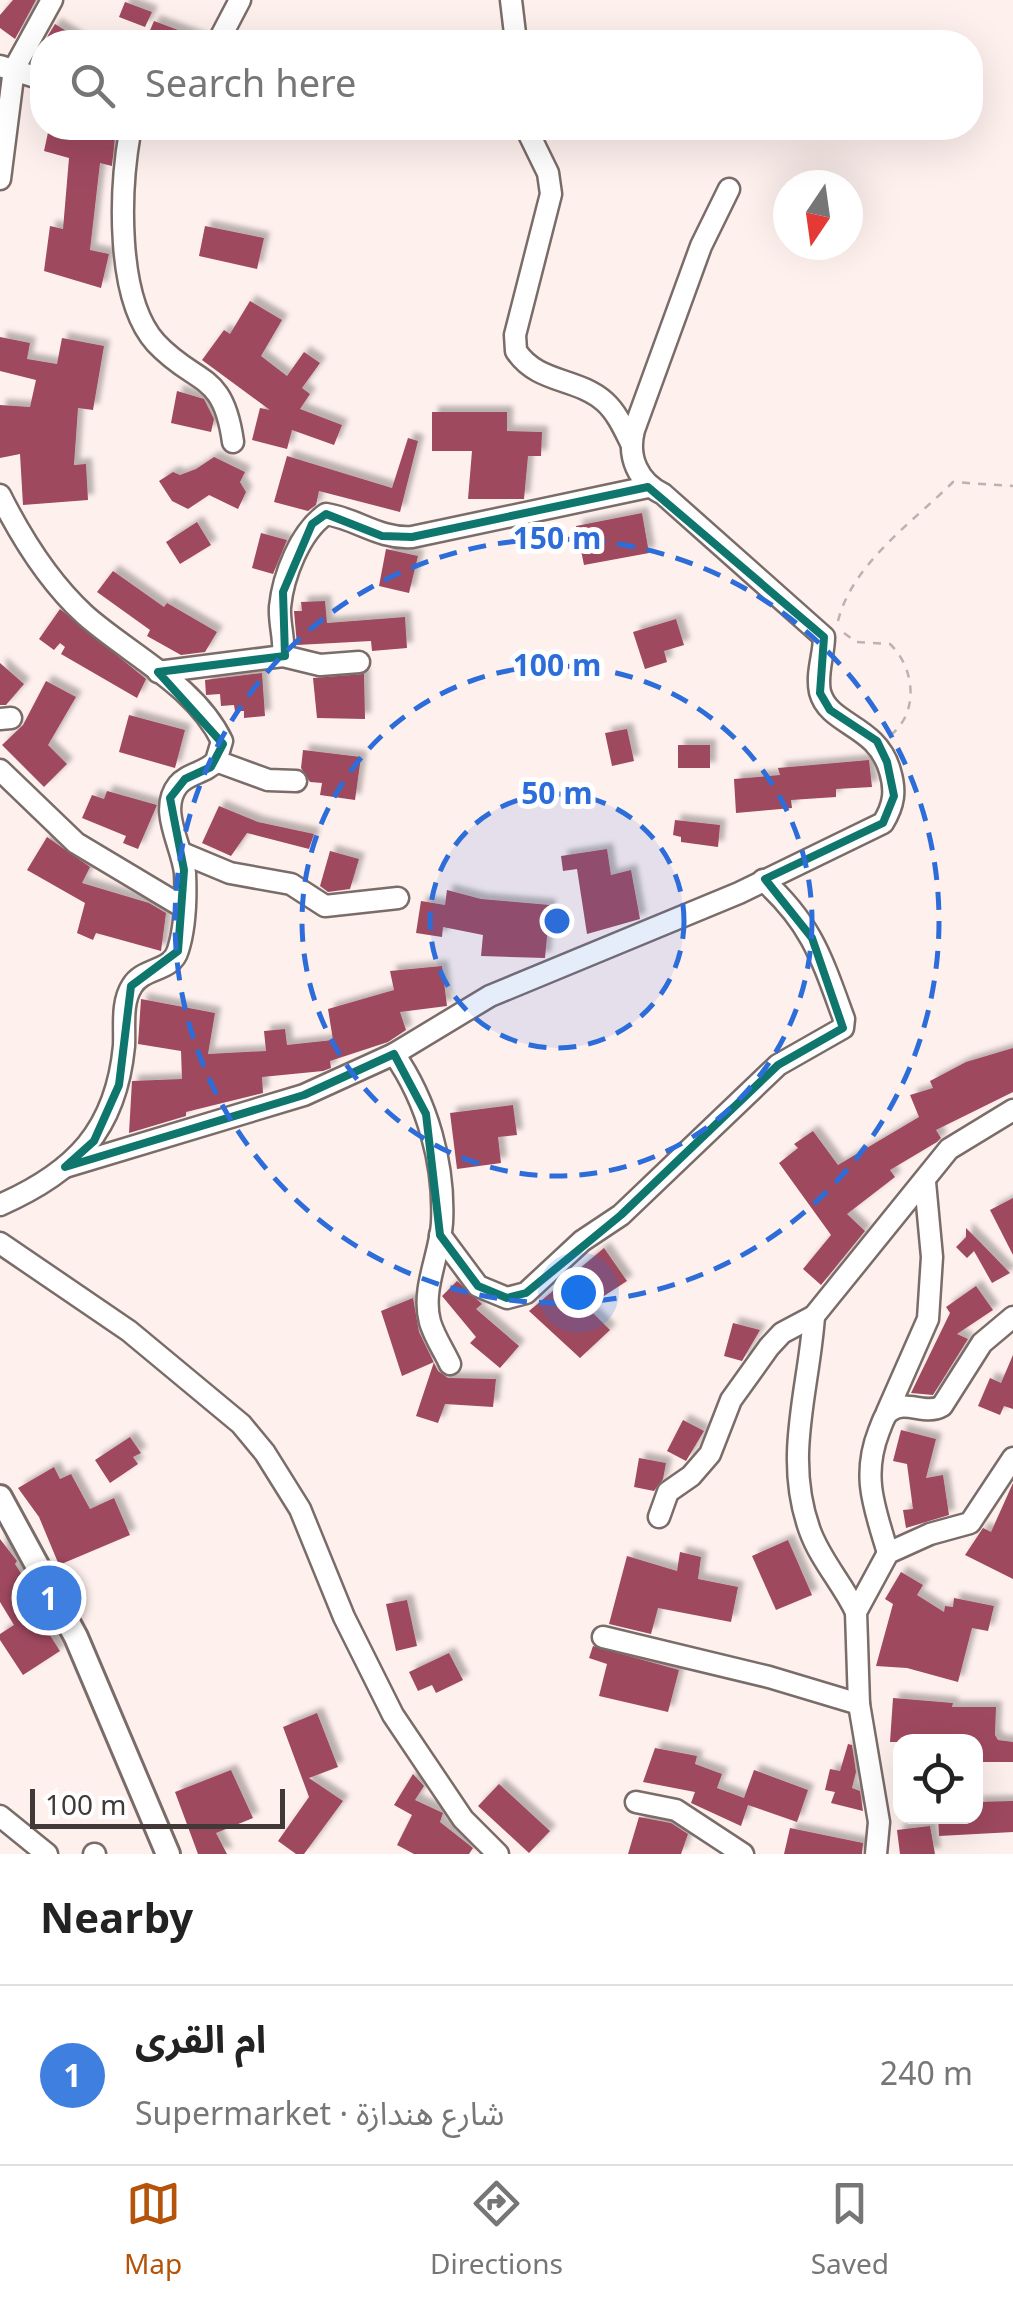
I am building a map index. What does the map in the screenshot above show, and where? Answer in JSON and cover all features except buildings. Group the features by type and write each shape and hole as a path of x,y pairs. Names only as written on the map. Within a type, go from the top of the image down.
{"street":[{"path":"32,30 52,0"},
{"path":"224,30 240,0"},
{"path":"511,0 515,30"},
{"path":"0,178 7,68 30,33"},
{"path":"131,140 124,206 133,297 156,342 223,398 233,442"},
{"path":"65,1167 287,1100 394,1054 490,996 763,880 883,823 890,811 894,785 877,741 830,710 820,693 824,637 662,494 648,487 635,465 631,443 604,402 585,390 538,374 516,350 515,335 551,194 548,173 532,140"},
{"path":"631,443 701,246 729,189"},
{"path":"283,656 280,610 286,580 312,524 326,514 347,517 382,536 412,537 648,487"},
{"path":"0,495 48,576 85,615 158,672 216,729 222,741 216,762 185,779 170,798 170,816 182,853 183,907 173,959 144,972 132,986 125,1005 119,1085 106,1118 94,1141 65,1167 23,1196 0,1205"},
{"path":"158,672 283,656 320,665 359,662"},
{"path":"216,762 268,780 296,781"},
{"path":"0,770 76,843 183,907"},
{"path":"182,853 230,874 292,884 325,906 398,898"},
{"path":"440,1235 478,1286 507,1298 526,1293 582,1242 621,1215 778,1065 843,1028 844,1018 802,919 763,880"},
{"path":"394,1054 418,1089 426,1114 442,1220 429,1283 430,1320 450,1364"},
{"path":"660,1517 668,1492 710,1454 732,1400 769,1347 782,1333 814,1316 949,1149 1013,1110"},
{"path":"888,1553 868,1481 875,1442 928,1319 932,1257 925,1182"},
{"path":"23,1196 2,1239 129,1330 241,1424 264,1453 300,1509 344,1617 394,1715 463,1820 498,1854"},
{"path":"814,1316 799,1406 800,1490 812,1534 856,1612 858,1704 879,1822 876,1854"},
{"path":"887,1412 895,1408 935,1410 942,1406 982,1343 1013,1317"},
{"path":"856,1612 888,1553 930,1534 970,1523 1013,1458"},
{"path":"0,1497 76,1637 168,1854"},
{"path":"602,1637 768,1677 858,1704"},
{"path":"636,1802 676,1810 743,1854"},
{"path":"0,1816 47,1854"}],"path":[{"path":"824,637 838,620 841,606 864,570 953,482 1013,486"},
{"path":"838,620 842,632 856,642 890,644 901,656 908,678 910,708 904,722 877,741"}],"highlighted area":[{"path":"648,487 824,637 820,693 830,710 877,741 887,762 894,796 883,823 765,879 812,938 843,1028 778,1065 621,1215 526,1293 507,1298 478,1286 440,1235 426,1114 394,1054 304,1095 65,1167 94,1141 119,1085 131,986 178,951 184,870 170,798 185,779 211,767 223,744 158,672 285,656 283,592 312,524 326,514 382,536 412,537"}],"place":[{"name":"ام القرى","path":"49,1598"}]}
